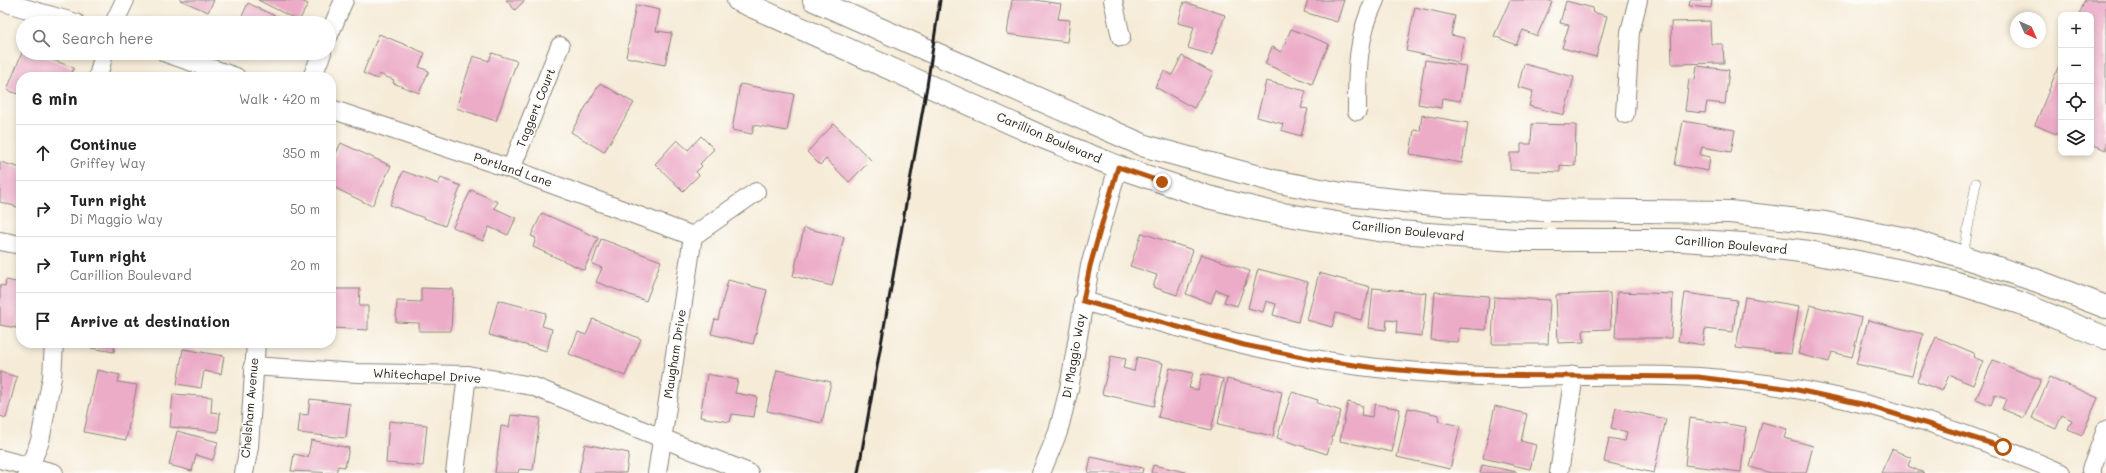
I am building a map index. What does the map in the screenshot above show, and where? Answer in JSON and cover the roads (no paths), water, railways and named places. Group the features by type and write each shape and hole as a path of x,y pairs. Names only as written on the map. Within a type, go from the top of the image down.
{"street":[{"path":"117,16 125,0"},
{"path":"336,19 344,0"},
{"name":"Carillion Boulevard","path":"738,0 1040,136 1118,167 1208,197 1258,209 1384,231 1515,240 1681,240 1744,244 1809,252 1950,281 2020,303 2106,338"},
{"path":"814,0 1145,146 1274,181 1347,195 1443,205 1546,210 1730,212 1824,223 1907,239 1963,256 2106,307"},
{"path":"1113,0 1120,37"},
{"path":"1357,111 1358,49 1363,28 1375,0"},
{"path":"1626,114 1630,32 1638,0"},
{"path":"0,1 52,16"},
{"name":"Taggert Court","path":"511,169 560,46"},
{"path":"99,72 102,60"},
{"path":"186,60 221,72"},
{"path":"314,72 319,60"},
{"name":"Portland Lane","path":"336,111 511,169 693,236"},
{"name":"Di Maggio Way","path":"1041,473 1058,432 1069,389 1090,266 1118,167"},
{"path":"693,236 756,192"},
{"name":"Maugham Drive","path":"657,473 693,236"},
{"path":"0,241 16,244"},
{"path":"1083,301 1244,345 1319,360 1376,368 1458,375 1698,377 1793,389 1862,404 1924,422 2003,447 2062,473"},
{"path":"28,470 40,441 52,377 54,348"},
{"name":"Chelsham Avenue","path":"244,473 249,447 256,348"},
{"name":"Whitechapel Drive","path":"254,366 357,373 467,375 532,386 662,440 749,473"},
{"path":"455,473 467,375"},
{"path":"1559,473 1574,376"},
{"path":"2092,473 2091,470 2106,430"},
{"path":"0,459 28,470 54,473"}],"lane":[{"path":"1963,256 1976,183"}],"railway":[{"path":"858,473 927,86 940,0"}]}
